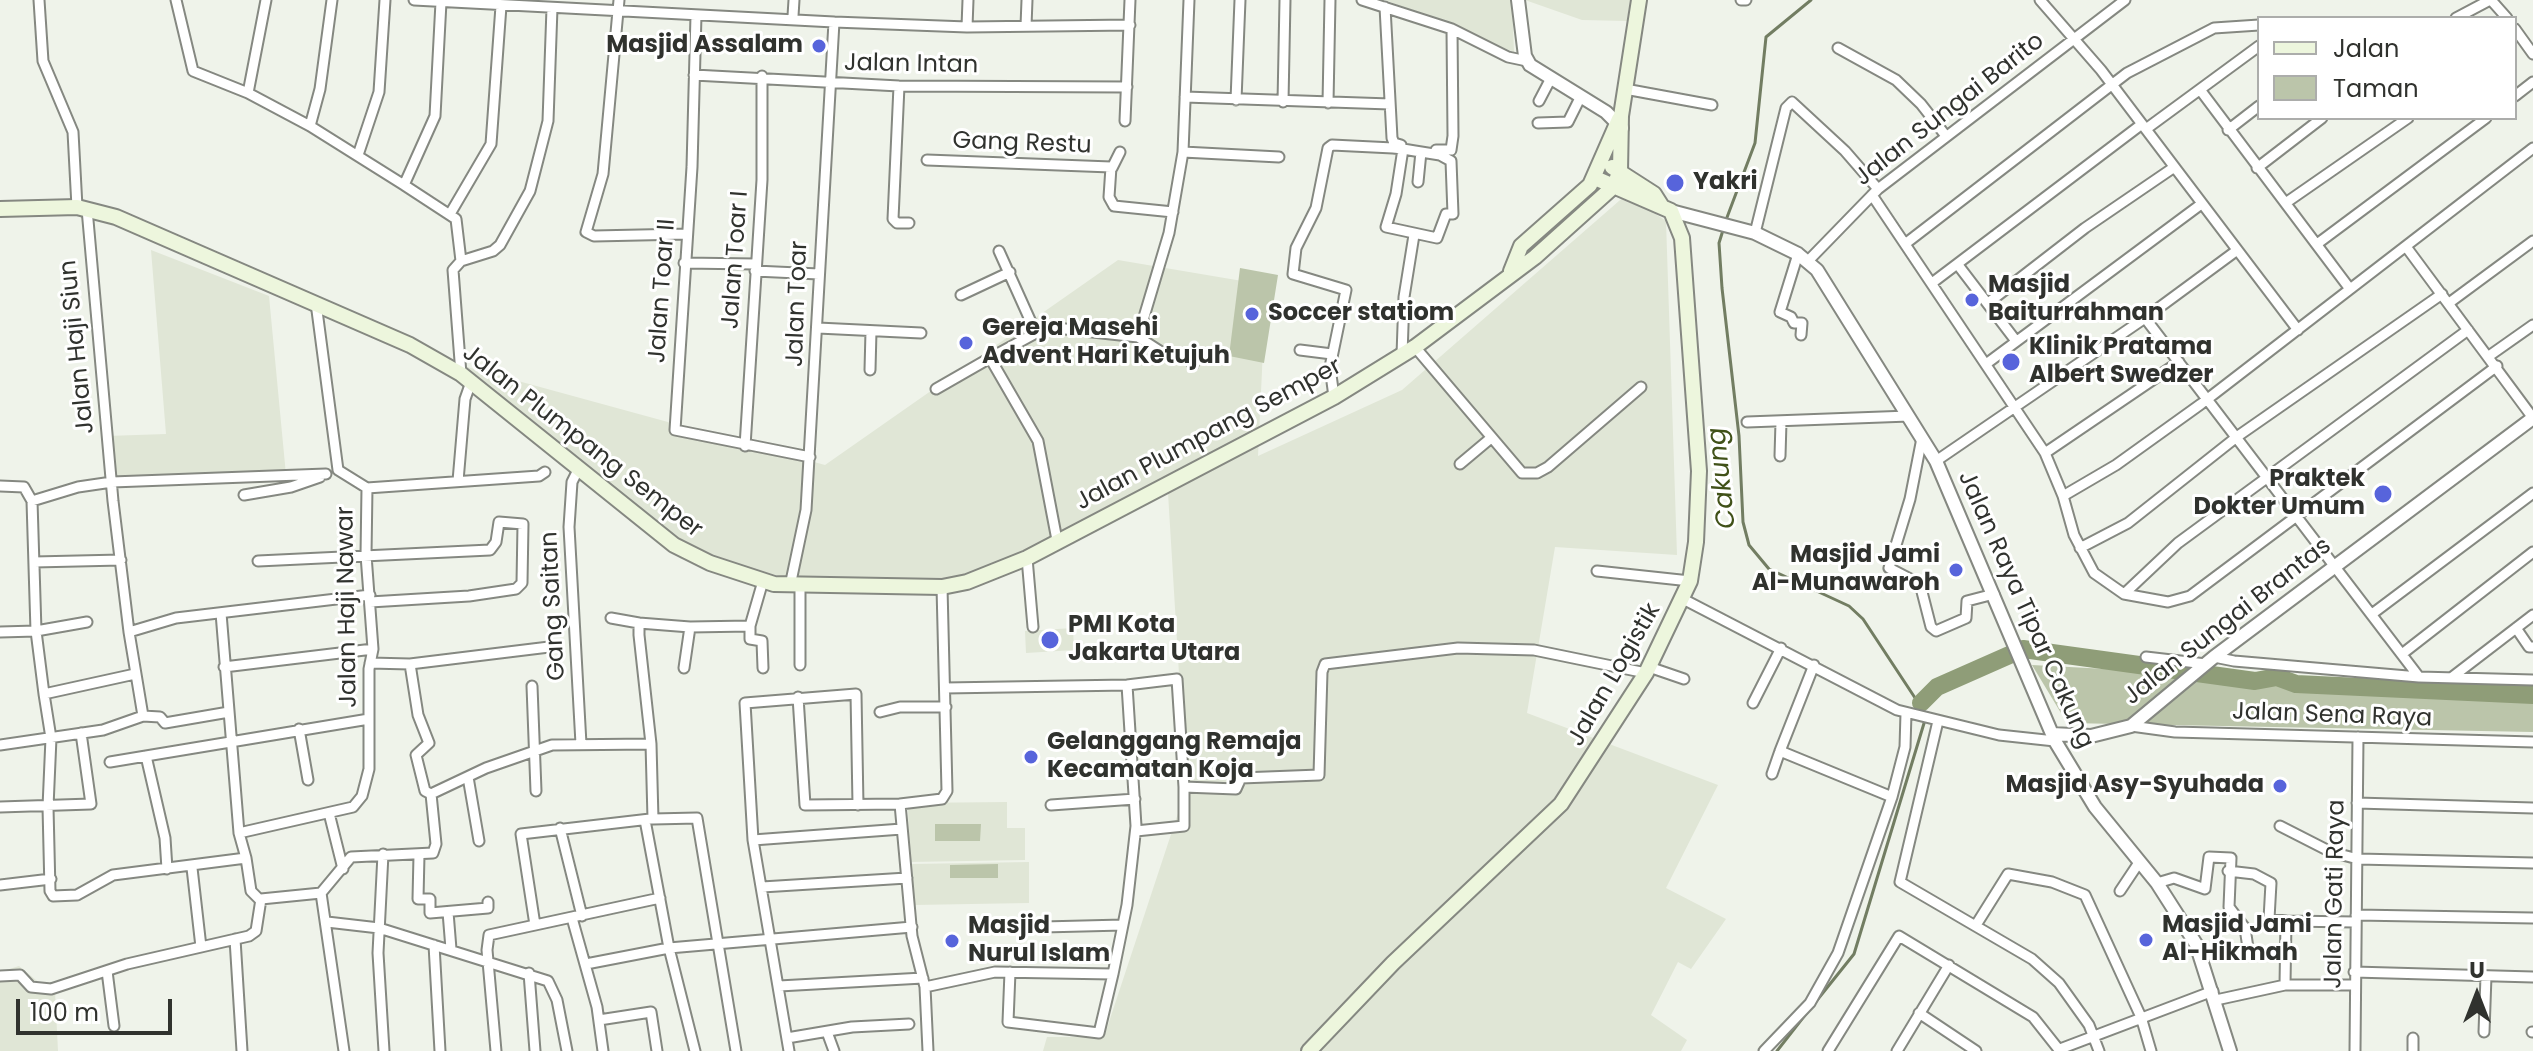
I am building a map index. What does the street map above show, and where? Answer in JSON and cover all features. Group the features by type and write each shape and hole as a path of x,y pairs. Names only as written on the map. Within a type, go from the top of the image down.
{"main road":[{"path":"1620,122 1639,0"},
{"name":"Jalan Plumpang Semper","path":"0,209 82,208 197,250 410,345 466,378 685,552 763,581 795,586 942,587 967,582 1027,558 1334,397 1409,351 1535,257 1613,187 1620,171 1620,122"},
{"name":"Jalan Plumpang Semper","path":"1511,272 1521,246 1595,178 1620,122"},
{"path":"1602,163 1654,194 1666,208"},
{"path":"1595,178 1666,208"},
{"name":"Jalan Logistik","path":"1309,1051 1393,963 1561,804 1647,670 1683,599 1690,581 1696,542 1699,471 1685,250 1666,208"}],"street":[{"name":"Jalan Haji Siun","path":"39,0 43,61 73,132 129,632 143,716"},
{"path":"176,0 193,71 248,93 310,126 450,214 457,224 461,261"},
{"path":"248,93 266,0"},
{"path":"310,126 320,89 332,0"},
{"path":"358,155 379,92 385,0"},
{"path":"414,0 967,27 1130,25"},
{"path":"619,0 603,174 586,232 594,236 686,234"},
{"path":"793,16 794,0"},
{"path":"967,27 968,0"},
{"path":"1026,26 1027,0"},
{"path":"1125,121 1130,0"},
{"path":"1138,337 1173,212 1183,152 1189,0"},
{"path":"1236,100 1240,0"},
{"path":"1283,102 1285,0"},
{"path":"1328,103 1330,0"},
{"path":"1362,0 1452,29 1508,57 1527,61 1550,80 1620,122"},
{"path":"1518,0 1527,61"},
{"path":"2040,0 2144,126 2200,205 2298,330"},
{"name":"Jalan Sungai Barito","path":"1803,257 1875,192 2125,0"},
{"path":"2460,16 2490,0 2505,16"},
{"path":"404,185 420,157 435,116 441,2"},
{"path":"450,214 491,144 501,6"},
{"path":"1385,7 1394,143 1451,150 1452,29"},
{"path":"458,481 466,378 453,278 456,265 461,261 493,251 500,245 530,191 548,121 552,8"},
{"name":"Jalan Toar II","path":"696,15 675,430 810,457"},
{"name":"Jalan Toar","path":"800,665 795,586 810,457 834,22"},
{"path":"1905,244 2127,73 2214,28 2257,25"},
{"path":"2517,32 2533,54"},
{"path":"1838,48 1896,80 1915,97 1946,136"},
{"path":"1932,283 2144,126 2201,91 2257,48"},
{"name":"Jalan Intan","path":"694,75 762,76 832,84 899,86 1127,87"},
{"name":"Jalan Toar I","path":"745,446 762,180 762,76"},
{"path":"1539,101 1550,80"},
{"path":"2517,94 2533,82"},
{"path":"899,86 893,219 897,223 909,223"},
{"path":"1625,89 1712,105"},
{"path":"2201,91 2350,289"},
{"path":"1538,123 1568,122 1581,96"},
{"path":"1185,97 1390,104"},
{"path":"1755,233 1786,108 1792,102 1845,151 1875,192 1905,244 2045,453 2080,548 2094,573 2124,594 2168,602 2190,596 2497,366"},
{"path":"2228,130 2257,108"},
{"path":"2257,168 2319,120"},
{"path":"2287,202 2405,120"},
{"path":"2317,244 2483,120"},
{"path":"1334,397 1330,377 1332,354 1346,290 1293,274 1296,248 1316,208 1328,148 1332,145 1403,149 1440,155 1451,162 1453,214 1446,214 1437,238 1390,229 1385,223 1396,194 1403,149"},
{"path":"2063,496 2116,465 2207,399 2533,148"},
{"path":"1112,168 1120,152"},
{"path":"1183,152 1279,157"},
{"path":"1418,182 1421,152"},
{"name":"Gang Restu","path":"927,160 1112,168 1109,197 1114,206 1173,212"},
{"path":"1988,303 2085,228 2173,168"},
{"path":"1986,364 2200,205"},
{"path":"1666,208 1755,233 1803,257 1780,312 1791,317 1794,323 1802,323 1801,335"},
{"path":"1414,235 1404,297 1409,351 1522,473 1537,473 1641,387"},
{"path":"2449,303 2533,241"},
{"path":"2407,248 2533,418"},
{"path":"999,251 1035,331"},
{"path":"1936,461 2145,318 2236,251"},
{"name":"Jalan Raya Tipar Cakung","path":"1803,257 1936,461 2053,738 2100,814 2157,883 2196,944 2230,1051"},
{"path":"684,263 819,274"},
{"path":"1958,265 2016,341"},
{"path":"961,295 1010,272"},
{"path":"2080,548 2128,523 2238,436 2442,294"},
{"path":"244,495 291,487 338,470 316,302"},
{"path":"2145,318 2337,565 2419,677"},
{"path":"2489,356 2533,325"},
{"path":"936,389 1035,331 1058,327 1138,337 1166,355 1189,359 1193,365"},
{"path":"818,328 921,333"},
{"path":"2124,594 2178,543 2468,330"},
{"path":"870,370 871,331"},
{"path":"1300,350 1332,354"},
{"path":"990,358 1038,441 1057,540"},
{"path":"2045,453 2179,362"},
{"path":"1747,422 1909,416"},
{"name":"Jalan Sungai Brantas","path":"2053,738 2091,736 2131,726 2206,664 2533,418"},
{"path":"1780,456 1781,422"},
{"path":"1923,437 1889,570 1920,584 1931,627 1936,631 1966,618 1967,601 1994,594"},
{"path":"1460,464 1491,438"},
{"name":"Gang Saitan","path":"579,468 572,482 569,527 581,744"},
{"name":"Jalan Haji Nawar","path":"239,833 353,807 362,796 369,769 370,663 373,649 366,555 367,488 338,470"},
{"path":"367,488 539,476 545,472"},
{"name":"Jalan Haji Nawar","path":"32,501 78,487 112,482 326,474"},
{"path":"0,486 24,487 32,501 36,631 51,738 48,807 51,895 77,895 113,875 192,868 246,858"},
{"path":"2372,614 2533,493"},
{"path":"129,632 176,618 221,613 370,599 469,596 516,589 522,583 524,534 522,522 499,522 496,542 490,550 258,561"},
{"path":"2402,654 2533,552"},
{"path":"1027,558 1033,627"},
{"path":"34,562 121,560"},
{"path":"1597,571 1690,581"},
{"path":"763,581 750,626 750,639 762,641 763,668"},
{"path":"798,697 804,805 900,804 945,797 942,587"},
{"path":"1683,599 1911,714 1999,735 2053,738"},
{"path":"221,613 224,667 234,740 239,833 252,892 260,900"},
{"path":"2451,678 2533,615"},
{"path":"611,618 690,627 750,626"},
{"path":"0,632 36,631 87,622"},
{"path":"639,623 651,744 649,819 669,948 695,1051"},
{"path":"684,668 690,627"},
{"path":"2516,628 2529,647 2533,647"},
{"path":"370,663 410,664 549,647"},
{"path":"1185,788 1236,789 1241,778 1319,775 1322,669 1325,664 1458,648 1534,650 1684,679"},
{"path":"1753,703 1781,648"},
{"path":"224,667 373,649"},
{"path":"2146,657 2206,664 2419,677 2533,680"},
{"path":"410,664 418,715 429,743 416,755 425,791 431,794"},
{"path":"1772,774 1814,665"},
{"path":"44,694 135,674"},
{"path":"945,688 1127,685 1178,680 1185,788 1184,826 1136,831"},
{"path":"1010,972 1008,1022 1099,1033 1108,973 1123,925 1136,831 1127,685"},
{"path":"532,686 537,749 536,791"},
{"path":"789,1051 753,840 745,703 853,694 858,697 858,805"},
{"path":"880,712 900,707 946,707"},
{"path":"0,745 81,733 143,716 158,716 165,723 229,712"},
{"path":"1764,1051 1810,1003 1838,953 1892,797 1911,714"},
{"path":"110,762 369,719"},
{"path":"1934,720 1900,882 2032,959 2059,983 2094,1034 2099,1051"},
{"name":"Jalan Sena Raya","path":"2131,726 2175,732 2533,742"},
{"path":"299,729 308,780"},
{"path":"0,807 91,804 81,733"},
{"name":"Jalan Gati Raya","path":"2355,1051 2358,737"},
{"path":"431,794 537,749 581,744 651,744"},
{"path":"1780,750 1892,797"},
{"path":"146,756 165,838 167,869"},
{"path":"468,777 479,841"},
{"path":"260,900 321,893 353,856 430,854 435,848 431,794"},
{"path":"1051,805 1135,799"},
{"path":"2357,803 2533,808"},
{"path":"900,804 912,927 924,983 928,1051"},
{"path":"329,813 343,869"},
{"path":"535,925 521,834 649,819 696,817 721,943 736,1051"},
{"path":"2280,826 2331,852 2358,859 2533,863"},
{"path":"560,828 603,1051"},
{"path":"753,840 902,829"},
{"path":"383,854 379,928 384,1051"},
{"path":"419,855 418,899 430,899 430,913 488,908 488,902"},
{"path":"2157,883 2174,878 2205,889 2209,857 2231,858 2228,871 2229,907 2245,928 2248,948"},
{"path":"2120,891 2140,861"},
{"path":"192,868 201,947"},
{"path":"2228,871 2254,874 2271,883 2269,919 2533,918"},
{"path":"1976,925 2008,874 2052,882 2085,895 2141,1017 2151,1051"},
{"path":"762,887 907,878"},
{"path":"0,885 51,879"},
{"path":"321,893 344,1051"},
{"path":"496,1051 487,959 489,935 660,898"},
{"path":"0,976 20,975 31,987 40,991 254,934 260,900"},
{"path":"448,912 451,949"},
{"path":"2285,985 2286,921"},
{"path":"327,922 379,928 487,959 493,967 509,966 529,973 553,987 567,1051"},
{"path":"1043,927 1123,925"},
{"path":"586,964 669,948 912,927"},
{"path":"1828,1051 1899,936 1947,968 2033,1017 2060,1050 2141,1017 2214,996 2285,985 2354,985"},
{"path":"235,939 242,1051"},
{"path":"434,945 440,1051"},
{"path":"1897,1051 1947,968"},
{"path":"107,971 114,1026"},
{"path":"779,986 924,983 1010,972 1108,973"},
{"path":"2354,972 2533,977"},
{"path":"529,973 535,1051"},
{"path":"2484,1032 2486,976"},
{"path":"599,1020 651,1012 657,1051"},
{"path":"1919,1013 1976,1051"},
{"path":"787,1038 909,1024"},
{"path":"827,1032 834,1051"},
{"path":"2413,1038 2413,1051"}],"shaded area":[{"path":"1385,0 1512,0 1514,52"},
{"path":"1525,0 1630,0 1627,21 1582,20"},
{"path":"1627,194 1666,221 1677,555 1555,547 1527,713 1718,785 1666,888 1726,919 1691,969 1678,962 1651,1015 1687,1040 1681,1051 1043,1051 1047,1037 1104,1037 1186,789 1168,493 974,579 792,579 731,564 681,559 545,442 465,388 467,367 825,465 1118,260 1266,285 1258,456 1402,390"},
{"path":"151,250 269,296 286,475 110,483 107,436 166,434"},
{"name":"PMI Kota Jakarta Utara","path":"1073,628 1074,650 1026,653 1025,631"},
{"path":"1007,802 1007,828 1025,828 1025,860 909,862 908,803"},
{"path":"1029,862 1029,903 914,905 912,864"},
{"path":"19,966 48,990 55,991 58,1051 0,1051 0,972"}],"green space":[{"name":"Soccer statiom","path":"1240,268 1278,275 1264,363 1229,356"},
{"path":"2032,665 2200,674 2533,683 2533,732 2067,723"},
{"path":"935,824 981,824 980,841 935,841"},
{"path":"998,864 998,878 950,878 950,865"}],"waterway":[{"name":"Cakung","path":"1726,220 1755,143 1766,37 1811,0"},
{"name":"Cakung","path":"1724,227 1719,243 1722,288 1739,436 1743,522 1749,545 1769,569 1849,606 1863,619 1925,713"},
{"path":"1921,703 1937,687 2023,649 2255,681 2277,677 2296,684 2533,695"},
{"name":"Cakung","path":"1814,1004 1854,954 1925,720"},
{"name":"Cakung","path":"1777,1051 1809,1010"}],"place":[{"name":"Masjid Assalam","path":"819,46"},
{"name":"Yakri","path":"1675,183"},
{"name":"Masjid Baiturrahman","path":"1972,300"},
{"name":"Soccer statiom","path":"1252,314"},
{"name":"Gereja Masehi Advent Hari Ketujuh","path":"966,343"},
{"name":"Klinik Pratama Albert Swedzer","path":"2011,362"},
{"name":"Praktek Dokter Umum","path":"2383,494"},
{"name":"Masjid Jami Al-Munawaroh","path":"1956,570"},
{"name":"PMI Kota Jakarta Utara","path":"1050,640"},
{"name":"Gelanggang Remaja Kecamatan Koja","path":"1031,757"},
{"name":"Masjid Asy-Syuhada","path":"2280,786"},
{"name":"Masjid Jami Al-Hikmah","path":"2146,940"},
{"name":"Masjid Nurul Islam","path":"952,941"}]}
